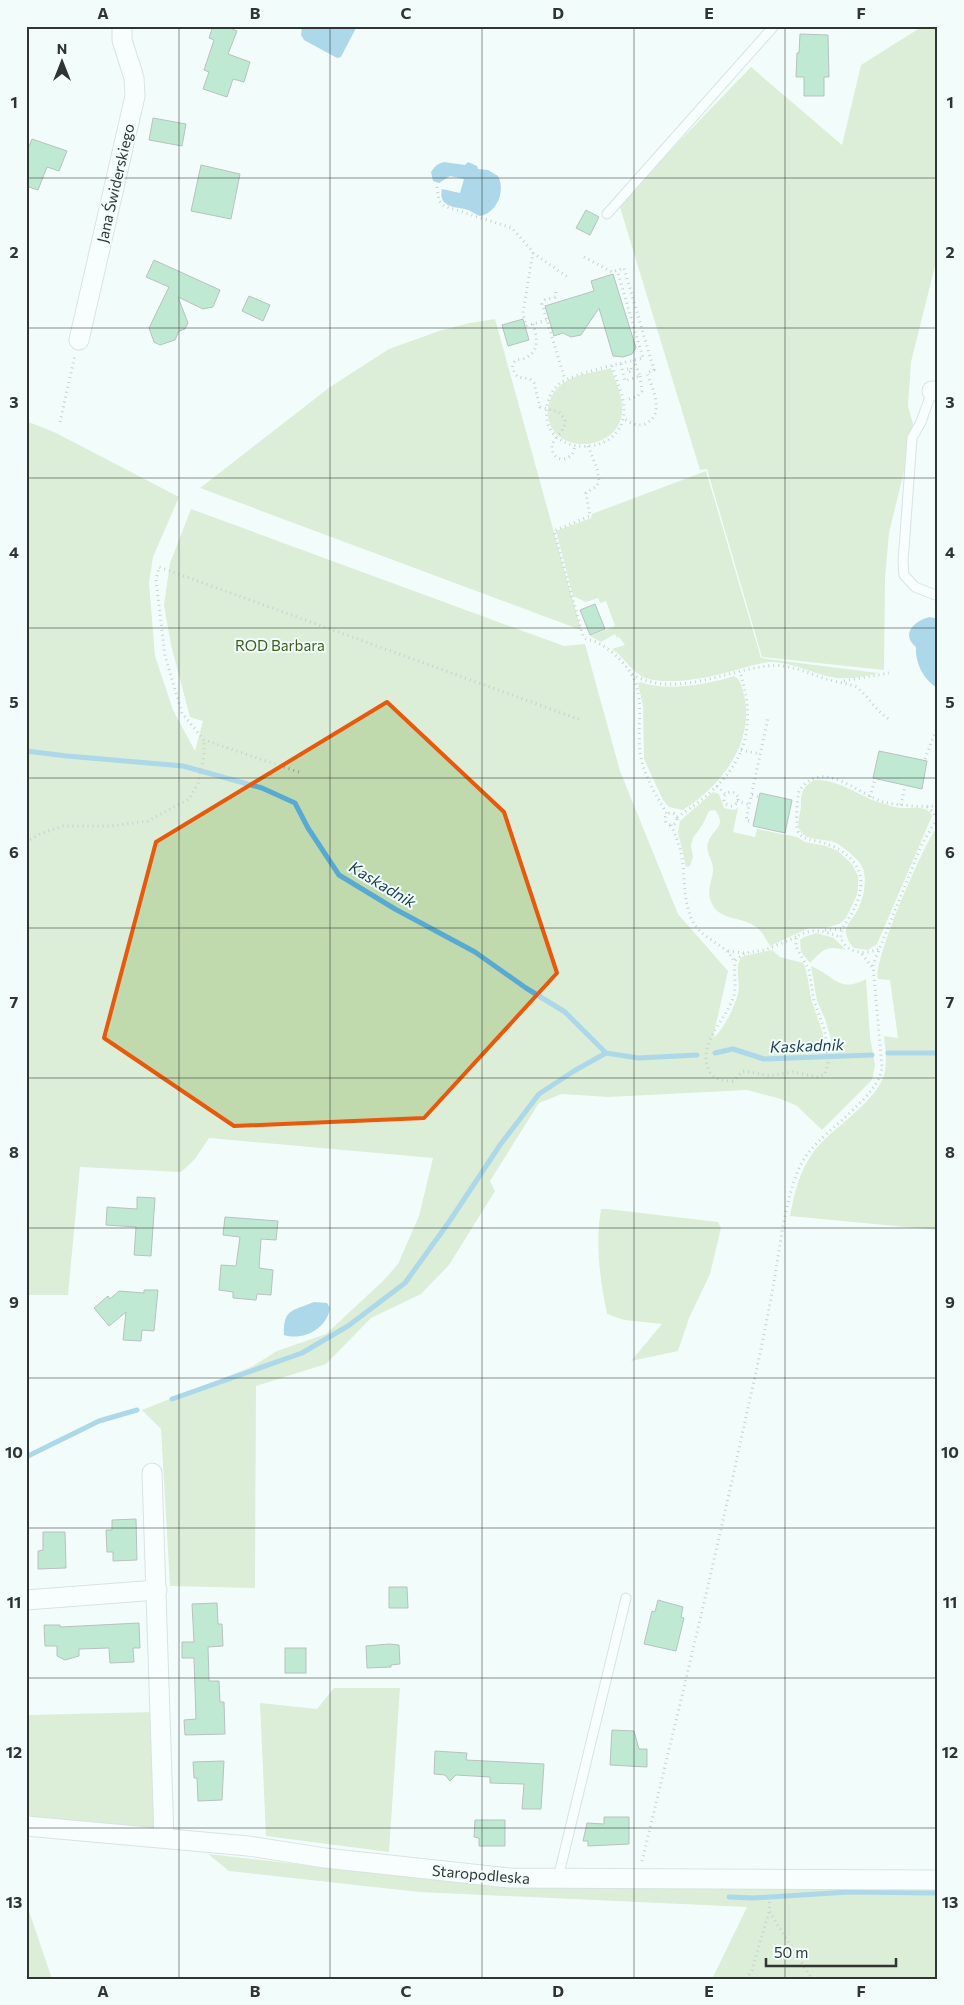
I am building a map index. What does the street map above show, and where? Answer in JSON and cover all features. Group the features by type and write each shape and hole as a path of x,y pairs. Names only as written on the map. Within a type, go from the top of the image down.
{"street":[{"name":"Jana Świderskiego","path":"79,340 135,96 134,78 122,40 122,26"},
{"path":"152,1473 164,1837"},
{"path":"26,1600 157,1590"},
{"name":"Staropodleska","path":"26,1826 248,1846 325,1858 500,1877 938,1880"}],"lane":[{"path":"607,214 774,26"},
{"path":"935,391 912,438 903,562 904,574 915,587 938,596"},
{"path":"558,1878 626,1598"}],"path":[{"path":"437,186 439,201 444,206 512,228 533,252 569,278"},
{"path":"533,252 523,313 526,326 547,320"},
{"path":"584,257 612,272 624,268 652,361 654,370 647,373 657,406 654,416 646,423 634,425 623,418"},
{"path":"612,366 624,404 623,418 617,431 612,437 599,444 576,446 566,443 551,428 547,409 552,391 565,380 612,366 643,358 617,270"},
{"path":"556,292 555,296 545,300 542,304 565,380"},
{"path":"533,324 537,338 534,350 525,358 517,360 513,365 513,370 518,377 530,379 534,383 538,392 538,404 542,408 559,412 565,419 564,428 553,442 554,454 560,458 570,457 576,446"},
{"path":"60,422 79,340"},
{"path":"629,399 638,396 642,391 640,376 634,360"},
{"path":"627,362 630,369"},
{"path":"621,364 625,380 640,376"},
{"path":"623,372 637,368"},
{"path":"588,446 599,478 596,486 586,492 590,516 554,530 583,636 585,639 596,642 616,655 634,679 639,699 639,743 642,763 667,814 665,821 671,825 682,856 685,898 693,922 706,937 728,951 745,953 765,950 808,931 842,929"},
{"path":"299,772 204,740 182,713 165,656 156,580 159,567 581,720"},
{"path":"630,672 647,681 669,684 714,678 767,666 783,666 856,687 862,691 880,714 889,719"},
{"path":"671,825 677,821 677,817 717,786 730,772 741,750 747,729 748,702 740,672"},
{"path":"840,682 889,673"},
{"path":"754,822 746,820 768,718"},
{"path":"925,759 938,725"},
{"path":"26,842 40,834 64,826 111,826 148,821 189,799 198,783 204,756 204,740"},
{"path":"741,750 760,754"},
{"path":"842,938 842,929 859,898 861,885 859,872 852,860 840,850 828,844 808,840 799,834 796,822 799,791 806,782 821,777 846,783 870,797 901,804 938,806"},
{"path":"870,797 875,779"},
{"path":"717,786 726,795"},
{"path":"901,804 905,786"},
{"path":"733,793 736,795 737,801 733,806 725,804 726,795 733,793"},
{"path":"752,795 759,797"},
{"path":"737,801 750,805"},
{"path":"638,1879 696,1642 749,1405 789,1199 794,1181 808,1153 875,1086 880,1078 882,1067 873,969 921,846 937,818 925,806"},
{"path":"667,814 671,812 677,817"},
{"path":"822,930 842,938 849,948 862,954 873,969"},
{"path":"745,953 739,956 735,964 734,996 726,1015 710,1039 706,1063 711,1074 724,1081 733,1081 746,1071 769,1076 793,1072 818,1077 825,1074 828,1063 825,1031 814,1001 810,970 796,947 796,937"},
{"path":"782,943 796,947"},
{"path":"862,954 880,949"},
{"path":"728,951 735,964"},
{"path":"746,1979 752,1970 769,1911 769,1880"},
{"path":"769,1911 812,1979"}],"highlighted area":[{"path":"387,702 504,812 557,973 424,1118 234,1126 104,1038 156,842"}],"green space":[{"path":"923,26 938,26 938,254 911,362 908,406 913,424 908,455 889,533 885,579 884,670 762,657 707,469 700,470 619,204 751,67 842,145 861,65"},
{"path":"495,319 581,630 200,488 330,387 389,349 439,331"},
{"path":"611,368 622,401 622,413 617,427 608,437 596,442 582,444 569,442 558,435 550,424 548,409 555,391 563,383 574,377"},
{"name":"ROD Barbara","path":"26,421 54,432 179,497 153,557 149,583 155,656 173,710 195,751 203,721 190,717 171,645 164,605 170,563 191,509 564,646 585,644 620,771 678,914 728,971 713,1038 725,1024 736,1000 739,989 738,964 743,956 772,950 780,957 803,963 807,974 811,1000 824,1042 831,1042 831,1039 817,1001 811,966 843,984 849,985 866,979 870,1037 875,1065 872,1080 822,1130 797,1106 781,1099 747,1090 608,1097 562,1094 539,1103 490,1181 495,1191 449,1265 421,1294 371,1318 326,1364 256,1386 255,1588 170,1586 161,1429 142,1410 251,1367 277,1351 326,1334 384,1280 398,1264 419,1216 433,1158 209,1138 195,1159 181,1172 80,1167 68,1295 26,1295"},
{"path":"706,471 761,658 878,673 868,676 837,678 787,664 770,662 695,679 653,680 635,672 612,649 625,645 615,634 601,642 590,636 615,626 606,601 600,603 598,598 586,602 573,596 556,531 591,518 592,514"},
{"path":"734,676 742,687 746,713 740,746 722,776 710,789 683,810 669,807 663,800 644,759 643,706 638,683 675,687 713,682"},
{"path":"815,780 833,782 891,806 923,808 930,812 932,816 877,944 868,950 854,948 848,941 846,934 848,925 862,900 865,880 863,868 843,847 831,841 805,836 799,828 798,822 802,793 808,784"},
{"path":"713,792 719,794 724,808 734,810 738,808 733,832 755,837 757,829 797,837 805,842 826,846 838,851 852,864 858,876 858,891 846,918 839,924 825,928 809,928 770,946 756,927 750,923 723,915 718,911 713,906 709,895 713,869 707,846 720,824 719,816 715,810 709,811 693,838 691,845 693,857 690,866 686,867 678,832 680,821"},
{"path":"938,825 938,1230 790,1216 793,1200 807,1161 820,1144 874,1093 885,1071 884,1036 898,1038 890,980 878,979 879,967 891,926 922,854"},
{"path":"817,933 834,938 846,950 825,949 810,963 801,952 800,940"},
{"path":"601,1209 718,1222 721,1228 710,1274 689,1318 678,1351 631,1361 662,1324 624,1320 607,1314 599,1262 598,1236"},
{"path":"334,1688 400,1688 389,1852 266,1836 260,1703 317,1709"},
{"path":"157,1712 158,1829 26,1816 26,1715"},
{"path":"208,1854 339,1869 938,1887 938,1979 712,1979 747,1907 419,1892 229,1871"},
{"path":"26,1902 52,1979 26,1979"}],"water":[{"path":"302,26 357,26 341,57 337,58 304,40 301,35"},
{"path":"444,162 465,165 468,162 477,166 478,169 488,170 498,176 501,188 500,194 491,211 480,216 467,210 447,205 444,202 441,195 442,189 460,193 464,179 450,176 439,183 433,181 431,172 436,165"},
{"path":"930,617 938,619 938,688 921,671 916,647 909,637 911,628 915,624"},
{"path":"314,1302 327,1303 330,1308 324,1322 313,1332 306,1335 284,1335 285,1320 290,1312"}],"building":[{"path":"213,26 225,26 237,31 228,54 250,62 244,82 233,79 227,97 203,89 209,72 204,70 214,40 209,38"},
{"path":"800,34 828,35 829,77 824,77 824,96 804,96 804,77 796,77"},
{"path":"153,118 186,124 182,146 149,140"},
{"path":"32,139 67,151 59,171 47,167 38,190 26,186 26,154"},
{"path":"201,165 240,174 231,219 191,211"},
{"path":"586,210 599,217 590,235 576,228"},
{"path":"154,260 220,290 213,307 203,309 178,297 188,323 185,329 179,331 175,340 160,345 154,342 149,328 169,287 146,277"},
{"path":"613,274 636,348 632,354 623,357 613,356 599,308 581,335 571,337 563,333 554,336 545,306 594,291 591,281"},
{"path":"249,296 270,305 263,321 242,311"},
{"path":"523,319 529,340 508,346 502,325"},
{"path":"595,604 605,629 590,635 580,610"},
{"path":"879,751 927,761 922,789 873,778"},
{"path":"760,793 792,800 785,833 753,826"},
{"path":"137,1197 155,1198 151,1256 134,1255 136,1227 106,1225 107,1207 137,1209"},
{"path":"225,1217 278,1221 276,1240 261,1239 259,1268 273,1270 271,1295 257,1294 256,1300 233,1298 233,1292 219,1290 221,1265 236,1266 240,1237 223,1235"},
{"path":"144,1290 158,1290 154,1331 142,1330 141,1341 123,1340 126,1312 109,1326 94,1308 108,1296 110,1299 119,1291 144,1293"},
{"path":"136,1519 137,1560 113,1561 113,1552 107,1552 106,1530 112,1530 112,1520"},
{"path":"43,1532 65,1532 66,1568 38,1569 38,1551 43,1550"},
{"path":"389,1587 407,1587 408,1608 389,1608"},
{"path":"658,1600 683,1607 681,1617 684,1618 676,1651 644,1644 652,1611 655,1612"},
{"path":"217,1603 218,1624 222,1624 223,1646 208,1647 209,1681 219,1681 220,1702 224,1702 225,1734 185,1735 184,1720 196,1719 194,1658 182,1658 182,1642 194,1642 192,1604"},
{"path":"139,1623 140,1648 133,1648 134,1662 110,1663 109,1648 79,1649 79,1656 65,1660 57,1656 57,1646 45,1646 44,1625 60,1625 60,1627"},
{"path":"399,1645 400,1664 391,1665 391,1667 367,1668 366,1646"},
{"path":"285,1648 306,1648 306,1673 285,1673"},
{"path":"612,1730 634,1731 639,1749 647,1749 647,1767 610,1765"},
{"path":"435,1751 467,1753 466,1760 544,1764 541,1809 522,1809 524,1784 490,1783 490,1777 456,1775 450,1781 445,1775 434,1774"},
{"path":"224,1761 222,1800 198,1801 197,1778 194,1778 193,1762"},
{"path":"604,1817 629,1817 629,1844 588,1846 588,1841 583,1841 587,1823 604,1824"},
{"path":"475,1820 505,1820 505,1846 479,1846 479,1838 474,1837"}],"waterway":[{"name":"Kaskadnik","path":"26,751 183,766 262,788 295,803 308,828 339,875 395,909 475,952 526,988 565,1012 606,1053 638,1058 697,1055"},
{"name":"Kaskadnik","path":"715,1053 733,1049 764,1059 872,1055"},
{"path":"172,1399 302,1353 348,1326 405,1283 449,1222 500,1145 539,1094 606,1053"},
{"name":"Kaskadnik","path":"888,1053 938,1053"},
{"path":"26,1457 99,1421 137,1410"},
{"path":"729,1897 754,1898 849,1892 938,1893"}]}
